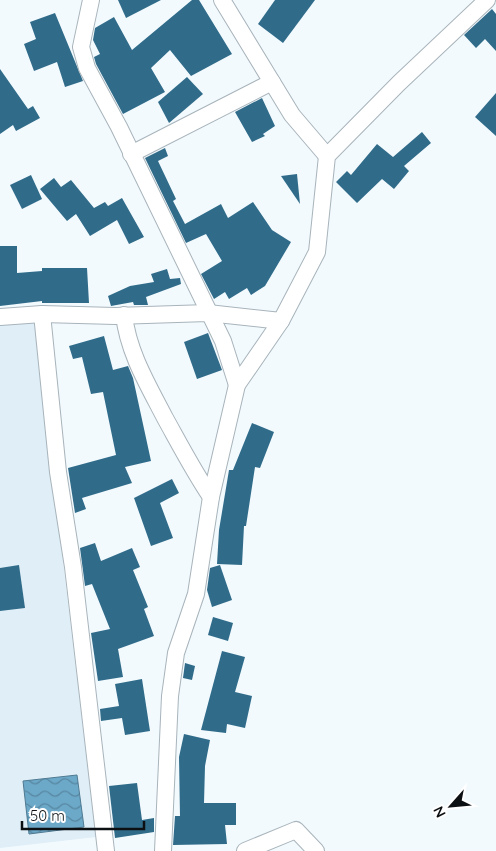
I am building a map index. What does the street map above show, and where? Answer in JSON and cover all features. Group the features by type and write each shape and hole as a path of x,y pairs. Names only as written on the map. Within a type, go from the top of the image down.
{"street":[{"path":"91,0 81,47 87,68 222,341 237,385"},
{"path":"222,0 292,115 327,156"},
{"path":"163,851 170,696 176,653 196,594 211,497 237,385 281,321 317,252 327,156 399,83 487,0"},
{"path":"131,154 272,82"},
{"path":"0,317 42,314 208,313 281,321"},
{"path":"42,314 58,472 72,568 106,851"},
{"path":"124,315 126,332 146,382 195,474 211,497"},
{"path":"245,851 296,830 316,851"}],"shaded area":[{"path":"34,319 96,837 0,848 0,323"}],"water":[{"path":"77,775 84,827 29,834 23,781"}],"building":[{"path":"118,0 161,0 126,18"},
{"path":"192,0 199,0 232,54 191,76 170,50 151,68 165,92 123,114 96,64 94,57 100,54 93,40 95,28 114,17 132,50"},
{"path":"275,0 315,0 283,43 258,24"},
{"path":"492,9 496,14 496,51 485,39 476,48 464,35"},
{"path":"55,13 83,81 65,87 57,62 34,71 24,44 36,39 30,22"},
{"path":"0,69 28,109 33,106 40,118 16,131 13,125 0,134"},
{"path":"187,77 203,94 169,123 158,102"},
{"path":"496,93 496,136 475,117"},
{"path":"262,98 275,126 263,134 265,136 252,142 235,112"},
{"path":"422,132 431,143 404,166 409,171 394,189 382,179 357,203 336,182 347,171 351,175 377,144 393,157"},
{"path":"165,148 168,156 158,161 176,199 173,201 185,224 221,204 228,218 253,202 272,230 291,242 265,286 251,295 247,288 229,299 225,292 214,299 201,274 222,261 206,234 186,243 145,158"},
{"path":"297,174 300,204 281,176"},
{"path":"31,175 42,199 22,209 10,185"},
{"path":"54,178 61,187 71,180 94,208 105,202 108,206 122,198 144,237 129,244 117,220 90,236 76,214 67,221 40,189"},
{"path":"0,246 17,246 17,273 42,271 42,268 87,268 89,303 42,303 42,301 0,306"},
{"path":"167,269 170,279 180,278 181,284 146,297 148,305 134,305 133,302 111,306 108,296 130,286 154,282 151,274"},
{"path":"208,333 222,370 197,379 184,342"},
{"path":"104,336 113,370 128,366 133,378 151,461 125,467 132,483 82,498 86,509 75,513 68,468 116,455 103,392 91,394 82,357 73,359 69,346"},
{"path":"252,423 274,432 260,468 255,467 246,526 244,526 242,565 217,564 219,530 229,470 233,470"},
{"path":"172,479 179,493 160,503 173,538 151,546 134,498"},
{"path":"95,543 101,561 132,548 140,567 133,570 148,607 144,609 154,636 118,649 123,677 98,681 91,633 110,629 92,584 85,586 80,548"},
{"path":"19,565 25,608 0,611 0,568"},
{"path":"220,565 232,600 212,607 207,590 210,568"},
{"path":"213,617 233,623 228,641 208,635"},
{"path":"222,651 245,657 235,692 252,696 245,728 227,724 226,733 201,730"},
{"path":"185,663 195,666 192,680 183,678"},
{"path":"142,679 150,731 125,735 122,718 101,721 100,709 119,706 115,684"},
{"path":"184,734 210,740 205,766 204,803 236,803 236,825 225,825 227,844 173,845 175,816 180,816 179,757"},
{"path":"137,783 142,820 154,818 154,832 115,838 109,786"}]}
